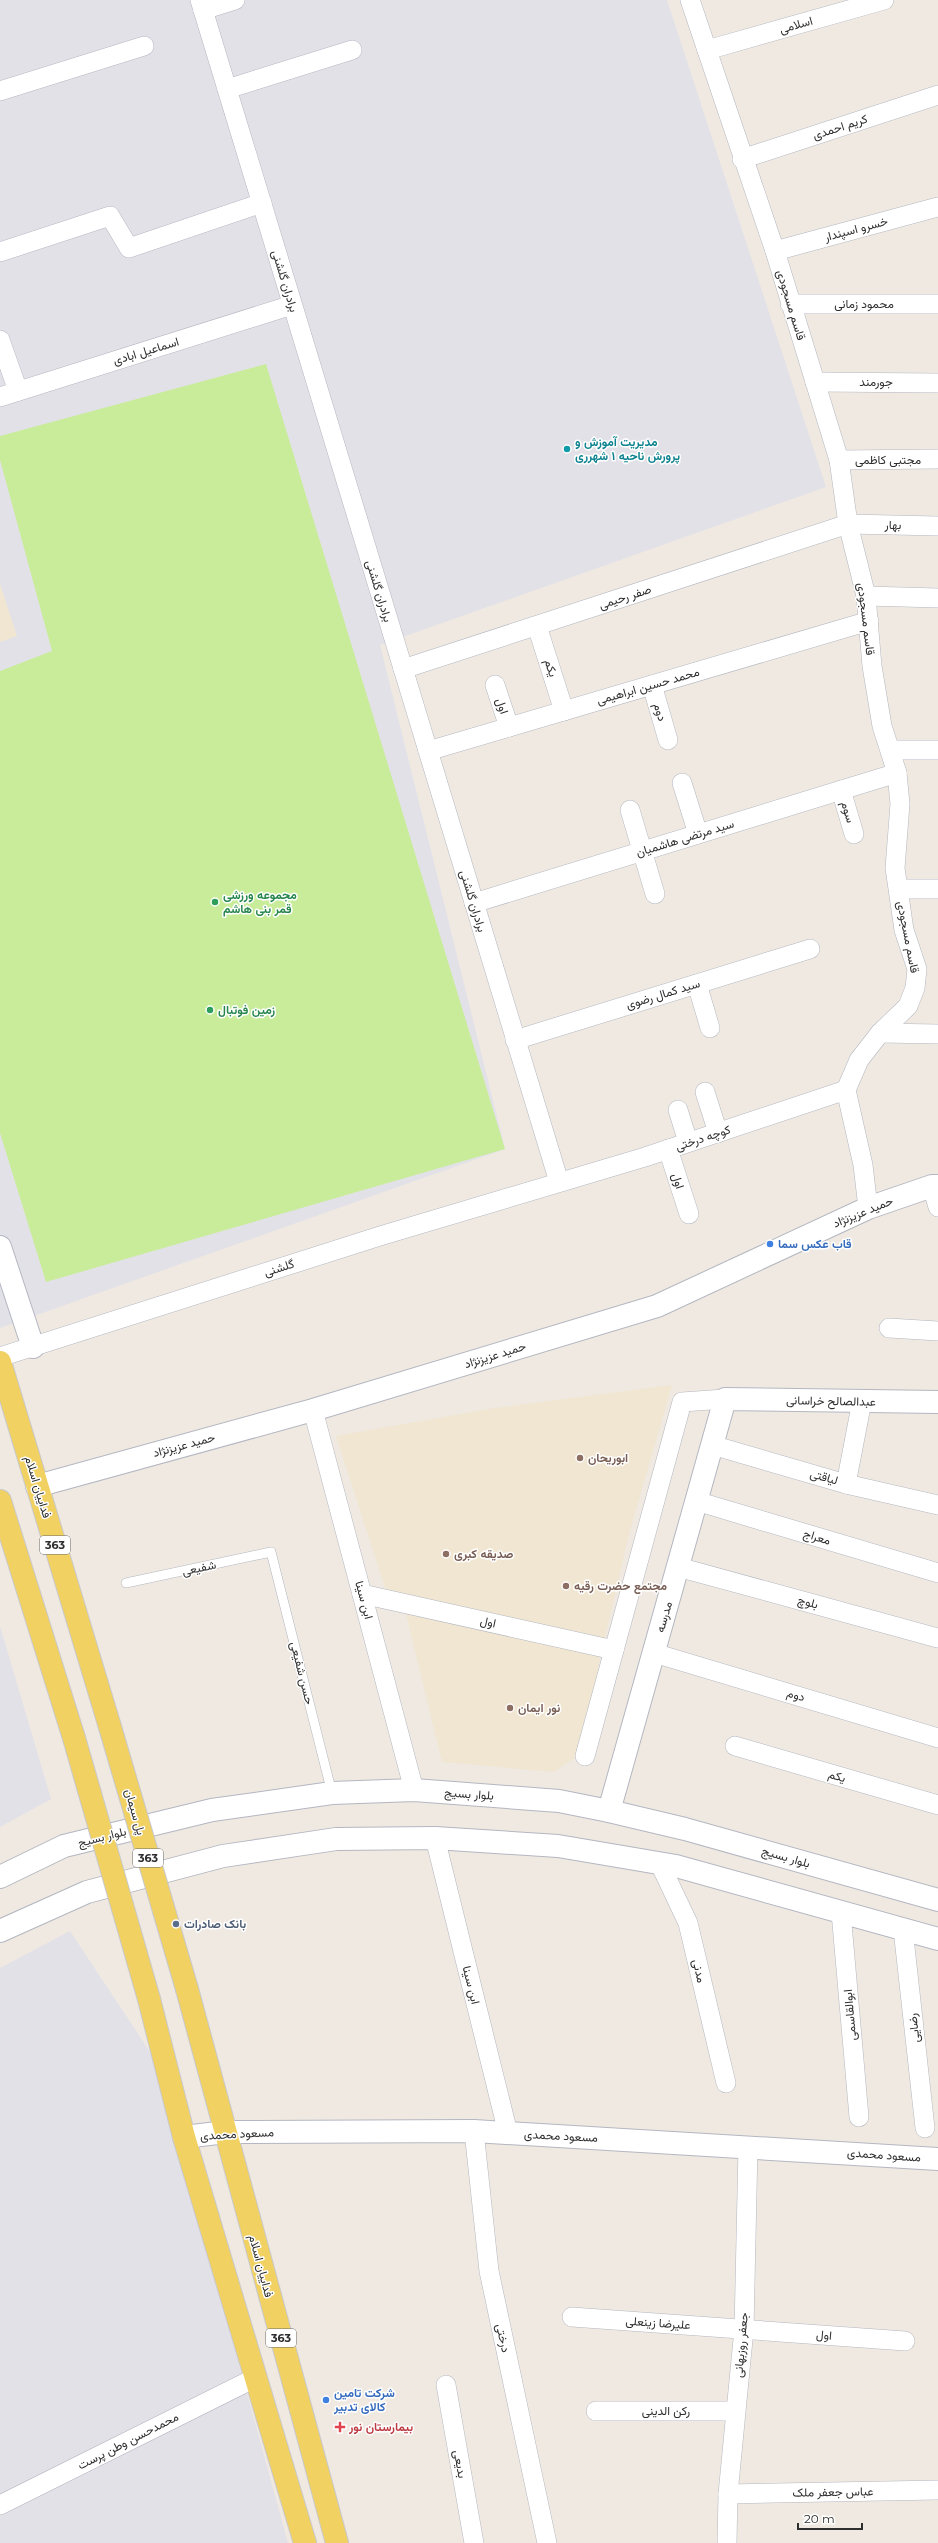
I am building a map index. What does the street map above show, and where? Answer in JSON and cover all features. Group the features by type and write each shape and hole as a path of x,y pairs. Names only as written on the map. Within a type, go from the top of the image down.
{"main road":[{"name":"فداییان اسلام","path":"0,1362 110,1727"},
{"path":"1,1508 74,1738 149,1999 184,2138 305,2543"},
{"name":"پل سیمان","path":"110,1727 187,1989"},
{"name":"فداییان اسلام","path":"187,1989 338,2543"}],"street":[{"path":"202,5 235,0"},
{"name":"قاسم مسجودی","path":"690,0 742,159 775,251 839,460 848,524 866,596 872,666 882,726 891,750 897,773 900,804 894,868 899,889 904,930 917,969 915,988 908,1006 880,1033 859,1060 846,1090"},
{"name":"اسلامی","path":"707,50 884,0"},
{"name":"برادران گلشنی","path":"202,5 558,1182"},
{"path":"0,91 144,46"},
{"path":"227,89 352,50"},
{"name":"کریم احمدی","path":"742,159 938,95"},
{"path":"0,252 110,216 128,248 262,203"},
{"name":"خسرو اسپندار","path":"775,251 938,207"},
{"name":"محمود زمانی","path":"790,304 938,304"},
{"name":"اسماعیل ابادی","path":"0,396 292,305"},
{"path":"0,340 18,391"},
{"name":"جورمند","path":"815,382 938,383"},
{"name":"مجتبی کاظمی","path":"839,460 938,459"},
{"name":"صفر رحیمی","path":"403,669 848,524"},
{"name":"بهار","path":"848,524 938,526"},
{"path":"866,596 938,598"},
{"name":"محمد حسین ابراهیمی","path":"428,751 869,621"},
{"name":"یکم","path":"537,626 564,711"},
{"name":"اول","path":"495,684 509,727"},
{"name":"دوم","path":"652,685 668,740"},
{"path":"891,750 938,750"},
{"name":"سید مرتضی هاشمیان","path":"474,903 897,773"},
{"path":"682,783 698,834"},
{"name":"سوم","path":"841,790 854,834"},
{"path":"630,810 655,894"},
{"path":"899,889 938,889"},
{"name":"سید کمال رضوی","path":"515,1040 810,949"},
{"path":"697,984 710,1028"},
{"path":"880,1033 938,1034"},
{"path":"846,1090 863,1165 868,1208"},
{"name":"کوچه درختی","path":"558,1182 668,1149 846,1090"},
{"path":"705,1092 718,1133"},
{"path":"678,1110 688,1142"},
{"name":"اول","path":"668,1149 689,1214"},
{"name":"گلشنی","path":"0,1357 380,1236 558,1182"},
{"path":"935,1186 938,1207"},
{"name":"حمید عزیزنژاد","path":"37,1486 313,1410 657,1306 868,1208 935,1186"},
{"path":"0,1247 33,1347"},
{"path":"889,1328 938,1331"},
{"path":"585,1756 682,1402 725,1399"},
{"name":"عبدالصالح خراسانی","path":"725,1399 938,1402"},
{"name":"مدرسه","path":"609,1811 725,1399"},
{"path":"846,1484 862,1401"},
{"name":"ابن سینا","path":"313,1410 414,1790"},
{"name":"لیاقتی","path":"712,1445 846,1484 938,1505"},
{"name":"معراج","path":"696,1501 938,1573"},
{"name":"بلوچ","path":"678,1567 938,1638"},
{"name":"اول","path":"362,1594 614,1650"},
{"name":"دوم","path":"654,1653 938,1738"},
{"name":"یکم","path":"735,1746 938,1805"},
{"name":"بلوار بسیج","path":"0,1877 64,1846 212,1810 332,1793 414,1790 559,1801 609,1811 685,1829 938,1900"},
{"path":"0,1930 87,1892 223,1856 336,1839 435,1838 558,1846 660,1864 938,1939"},
{"name":"ابن سینا","path":"435,1838 508,2133"},
{"name":"مدنی","path":"660,1864 688,1923 726,2082"},
{"name":"ابوالقاسمی","path":"841,1912 859,2118"},
{"name":"رضایی","path":"903,1929 925,2128"},
{"name":"مسعود محمدی","path":"184,2138 226,2132 474,2131 938,2159"},
{"name":"درختی","path":"474,2131 489,2271 547,2543"},
{"name":"جعفر روزبهانی","path":"727,2543 728,2494 744,2329 748,2147"},
{"name":"علیرضا زینعلی","path":"572,2317 744,2329"},
{"name":"اول","path":"744,2329 904,2341"},
{"name":"محمدحسن وطن پرست","path":"0,2505 256,2378"},
{"name":"بدیعی","path":"446,2385 474,2543"},
{"name":"رکن الدینی","path":"596,2411 735,2410"},
{"name":"عباس جعفر ملک","path":"728,2494 938,2490"}],"lane":[{"name":"شفیعی","path":"126,1583 271,1552"},
{"name":"حسن شفیعی","path":"271,1552 332,1793"}],"shaded area":[{"path":"0,0 667,0 826,487 380,645 505,1149 0,1328"},
{"path":"0,584 17,636 0,642"},
{"path":"672,1385 629,1534 599,1663 583,1752 554,1772 442,1762 405,1610 389,1600 336,1436 495,1408"},
{"path":"0,1626 51,1799 0,1827"},
{"path":"70,1931 156,2061 288,2543 0,2543 0,1968"}],"green space":[{"name":"مجموعه ورزشی قمر بنی هاشم","path":"266,364 505,1149 46,1282 0,1133 0,671 52,651 0,460 0,436"}],"place":[{"name":"مدیریت آموزش و پرورش ناحیه ۱ شهرری","path":"567,449"},
{"name":"مجموعه ورزشی قمر بنی هاشم","path":"215,902"},
{"name":"زمین فوتبال","path":"210,1010"},
{"name":"قاب عکس سما","path":"770,1244"},
{"name":"ابوریحان","path":"580,1458"},
{"name":"صدیقه کبری","path":"446,1554"},
{"name":"مجتمع حضرت رقیه","path":"566,1586"},
{"name":"نور ایمان","path":"510,1708"},
{"name":"بانک صادرات","path":"176,1924"},
{"name":"شرکت تامین کالای تدبیر","path":"326,2400"},
{"name":"بیمارستان نور","path":"340,2427"}]}
